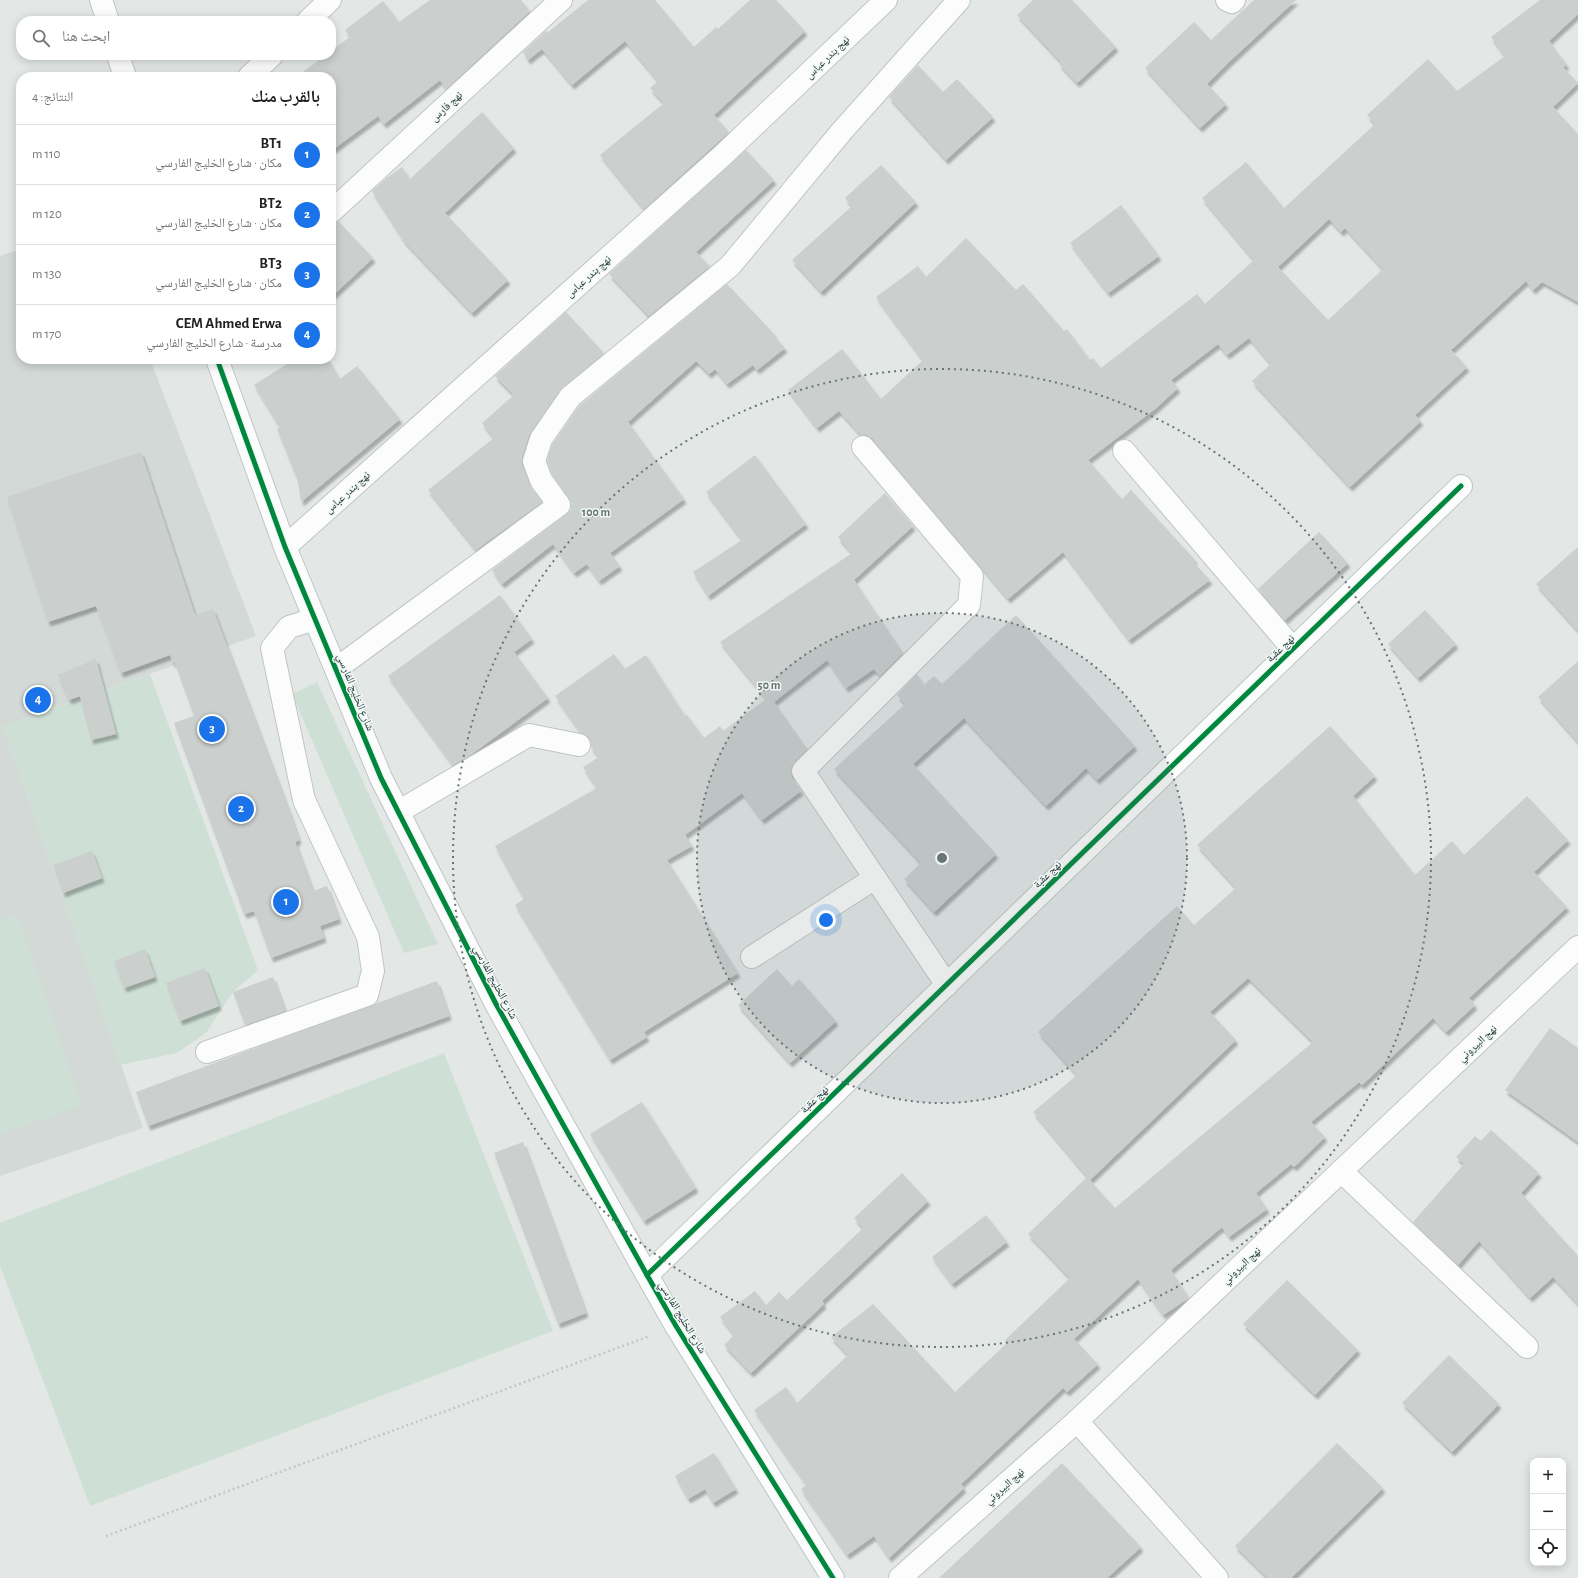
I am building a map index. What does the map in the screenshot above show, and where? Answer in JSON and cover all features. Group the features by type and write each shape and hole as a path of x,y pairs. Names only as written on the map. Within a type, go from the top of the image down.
{"street":[{"path":"101,0 106,16"},
{"path":"313,16 330,0"},
{"name":"نهج فارس","path":"336,207 561,0"},
{"name":"نهج بندر عباس","path":"286,547 722,156 886,0"},
{"path":"336,669 559,505 541,480 534,461 541,439 570,397 730,266 842,131 959,0"},
{"path":"1227,0 1232,2 1234,0"},
{"path":"120,60 123,72"},
{"path":"254,72 267,60"},
{"name":"شارع الخليج الفارسي","path":"218,364 286,547 381,778 398,812 496,1004 647,1275 676,1326 833,1578"},
{"path":"863,447 972,576 968,606 804,771 947,985"},
{"path":"1124,451 1293,649"},
{"name":"نهج عقبة","path":"647,1275 1461,486"},
{"path":"207,1052 367,995 373,971 368,937 304,800 272,648 289,627 315,619"},
{"path":"398,812 529,735 580,745"},
{"path":"752,957 875,878"},
{"name":"نهج البيروني","path":"900,1578 1077,1420 1578,947"},
{"path":"1341,1171 1526,1347"},
{"path":"1077,1420 1217,1578"}],"path":[{"path":"106,1536 676,1326"}],"shaded area":[{"path":"16,251 16,364 152,364 256,636 3,726 143,1128 0,1176 0,256"}],"green space":[{"path":"150,674 258,970 233,992 206,1033 177,1053 121,1065 3,726"},
{"path":"317,682 438,944 404,953 292,694"},
{"path":"17,915 82,1105 0,1134 0,920"},
{"path":"444,1053 553,1331 90,1506 0,1266 0,1223"}],"building":[{"path":"430,0 521,0 530,11 446,89 440,80 384,124 378,116 336,147 336,72 303,72 319,60 336,60 336,47 350,37 345,30 383,1 399,22"},
{"path":"588,0 655,0 694,47 716,27 718,29 750,0 776,0 805,31 714,115 729,132 644,209 600,155 664,103 650,88 658,81 625,41 572,85 542,49 528,60 523,52 546,31 547,33"},
{"path":"1033,0 1072,0 1116,47 1077,83 1059,64 1061,62 1017,15"},
{"path":"1254,0 1296,0 1207,84 1226,104 1200,128 1145,68 1194,22 1211,40"},
{"path":"1540,0 1578,0 1578,14 1549,41 1567,65 1563,67 1578,83 1553,107 1578,134 1578,302 1542,282 1533,290 1526,281 1451,350 1467,367 1415,415 1421,421 1350,487 1252,381 1271,364 1249,338 1227,355 1218,344 1171,380 1178,388 1155,409 1088,460 1122,499 1131,490 1195,560 1193,562 1210,580 1129,640 1063,552 1008,599 873,439 867,435 861,435 839,411 817,428 788,390 842,349 881,399 923,360 876,297 918,266 926,277 966,238 1016,290 1023,284 1064,331 1067,329 1090,360 1093,358 1101,368 1197,294 1205,304 1254,260 1202,198 1246,162 1284,208 1375,124 1367,115 1428,59 1457,91 1505,56 1491,37","holes":["1329,219 1341,232 1345,228 1383,269 1328,320 1278,267"]},
{"path":"918,65 943,92 957,79 993,117 946,160 889,97"},
{"path":"482,112 514,148 445,213 508,280 472,313 404,241 372,191 402,167 410,179"},
{"path":"746,150 774,180 696,252 710,266 649,316 609,274"},
{"path":"881,165 916,202 821,292 792,260 852,206 845,198"},
{"path":"1121,205 1159,256 1108,293 1070,243"},
{"path":"339,222 373,258 336,292 336,223"},
{"path":"727,284 775,335 774,336 785,348 757,370 753,365 727,384 715,369 709,374 696,361 628,422 684,499 610,553 620,566 599,581 587,564 574,573 553,544 502,584 492,570 571,510 569,498 552,474 547,461 552,445 579,406"},
{"path":"566,312 604,353 560,390 529,435 522,457 522,465 529,485 542,502 476,550 428,490 494,438 482,423 514,395 495,376"},
{"path":"287,364 331,364 340,379 357,366 400,419 301,502 298,481 277,429 280,427 254,385"},
{"path":"141,452 195,615 213,609 290,814 299,840 295,842 313,891 327,886 339,919 320,926 324,938 271,958 254,911 244,914 174,723 194,716 175,663 173,663 170,655 121,673 96,606 48,622 7,497"},
{"path":"755,455 806,524 708,596 693,572 742,540 706,492"},
{"path":"885,493 913,526 854,580 903,653 880,676 874,669 846,688 827,660 774,702 807,749 791,767 792,778 801,791 762,820 742,793 685,835 692,846 667,860 738,973 644,1032 647,1037 610,1060 515,905 524,899 495,846 597,788 583,767 599,757 591,747 591,741 588,736 581,733 555,696 614,654 625,669 646,655 685,716 687,715 704,738 720,726 723,731 766,699 720,642 852,553 838,537"},
{"path":"1319,532 1348,563 1285,620 1258,589"},
{"path":"1578,547 1578,631 1536,584"},
{"path":"500,595 532,639 514,652 548,698 469,756 453,765 388,676"},
{"path":"1425,610 1456,644 1418,678 1388,644"},
{"path":"1016,615 1135,746 1097,780 1086,768 1046,806 964,718 913,764 996,854 934,912 904,879 921,863 834,769 905,704 897,695 917,674 924,685 934,676 942,684"},
{"path":"96,659 116,734 91,740 80,696 69,700 58,675"},
{"path":"1578,661 1578,742 1538,697"},
{"path":"1330,726 1375,776 1353,796 1415,875 1452,841 1464,855 1527,796 1568,840 1534,872 1567,907 1469,998 1475,1005 1446,1032 1433,1018 1362,1085 1359,1082 1311,1122 1325,1137 1294,1167 1291,1164 1256,1193 1267,1209 1229,1237 1222,1227 1171,1270 1189,1298 1163,1315 1138,1279 1074,1339 1098,1364 1067,1392 1063,1388 961,1484 964,1488 889,1558 874,1536 847,1555 801,1489 807,1485 754,1410 786,1387 797,1403 848,1355 831,1337 873,1304 955,1392 1007,1343 1005,1340 1070,1278 1028,1234 1087,1177 1115,1208 1313,1042 1248,978 1210,1012 1236,1040 1090,1180 1033,1112 1077,1075 1038,1032 1177,906 1194,925 1236,888 1197,845"},
{"path":"92,851 102,878 63,893 53,865"},
{"path":"145,949 155,977 124,988 114,961"},
{"path":"205,968 219,1006 180,1021 166,983"},
{"path":"777,969 792,986 799,979 836,1021 790,1063 738,1005"},
{"path":"273,977 285,1011 245,1025 233,992"},
{"path":"437,981 449,1016 148,1126 136,1092"},
{"path":"1550,1028 1578,1048 1578,1142 1505,1090"},
{"path":"642,1102 696,1188 644,1221 590,1134"},
{"path":"1491,1130 1539,1173 1521,1193 1578,1256 1578,1304 1553,1277 1530,1298 1479,1241 1458,1265 1413,1222 1464,1164 1456,1157 1475,1136 1481,1141"},
{"path":"523,1142 586,1313 558,1324 494,1153"},
{"path":"902,1173 928,1201 822,1301 824,1304 751,1373 724,1345 734,1335 720,1317 755,1291 766,1305 779,1292 787,1300 863,1228 854,1218"},
{"path":"986,1215 1007,1242 952,1284 932,1257"},
{"path":"1287,1280 1358,1350 1315,1395 1243,1324"},
{"path":"1449,1355 1499,1404 1452,1452 1402,1403"},
{"path":"1337,1443 1383,1488 1291,1578 1268,1578 1235,1546"},
{"path":"714,1453 736,1489 713,1503 705,1489 688,1499 675,1476"},
{"path":"1062,1463 1141,1547 1107,1578 939,1578"}],"cycle path":[{"path":"219,364 285,547 381,778 496,1004 647,1275 676,1326 833,1578"},
{"path":"647,1275 1461,486"}],"place":[{"name":"CEM Ahmed Erwa","path":"38,700"},
{"name":"BT3","path":"212,729"},
{"name":"BT2","path":"241,809"},
{"name":"BT1","path":"286,902"}]}
